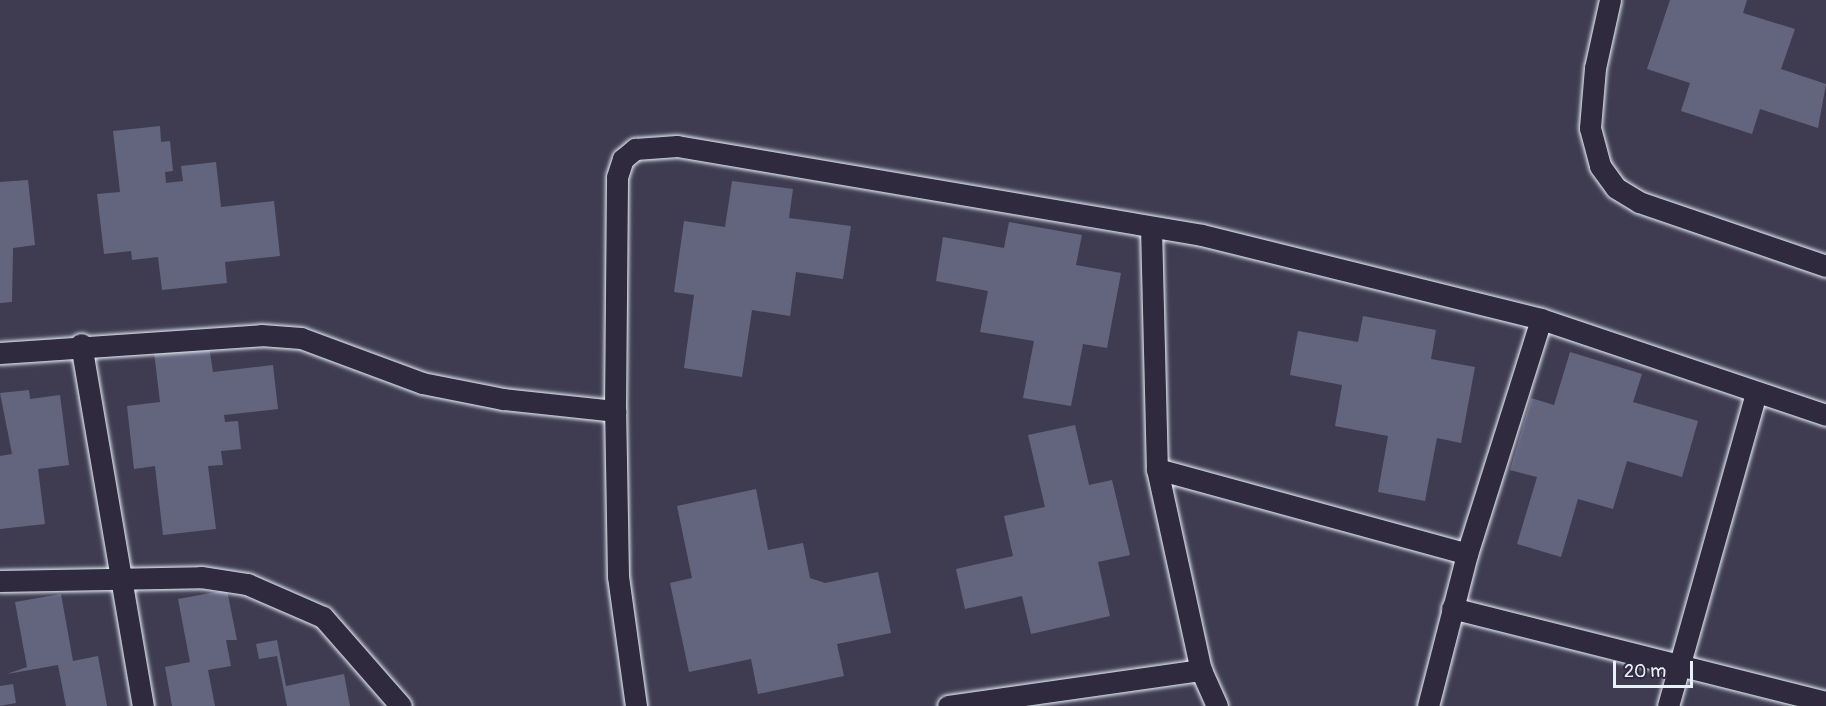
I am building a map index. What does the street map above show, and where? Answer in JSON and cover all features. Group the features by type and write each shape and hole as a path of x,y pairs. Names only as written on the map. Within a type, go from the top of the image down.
{"street":[{"path":"1610,0 1595,68 1590,128 1600,166 1616,188 1640,202 1826,266"},
{"path":"636,706 618,576 615,411 617,177 623,159 635,149 677,146 1151,227 1541,319 1826,415"},
{"path":"1151,227 1157,469 1201,670 1217,706"},
{"path":"1428,706 1467,554 1541,319"},
{"path":"0,353 81,344 301,338 422,382 503,399 615,411"},
{"path":"81,344 143,706"},
{"path":"1668,706 1756,392"},
{"path":"1157,469 1467,554"},
{"path":"0,581 201,577 284,596 323,617 401,706"},
{"path":"1452,608 1677,668 1826,702"},
{"path":"948,706 1201,670"}],"building":[{"path":"1670,0 1747,0 1743,13 1795,29 1781,69 1826,84 1818,128 1760,109 1752,134 1681,111 1690,83 1647,69"},
{"path":"160,126 161,142 170,141 173,171 165,172 166,183 183,181 181,166 216,162 221,207 274,201 280,256 225,262 227,283 162,290 158,257 132,260 131,251 104,254 97,194 120,192 113,131"},
{"path":"28,180 35,245 13,248 12,302 0,303 0,182"},
{"path":"732,181 793,189 789,218 851,226 843,279 796,272 790,316 752,310 742,377 684,368 694,295 674,292 684,221 725,227"},
{"path":"1009,222 1082,235 1076,265 1121,273 1107,348 1083,344 1071,406 1023,398 1034,341 980,332 988,291 936,281 943,237 1004,248"},
{"path":"1363,316 1436,330 1431,359 1475,367 1461,443 1437,438 1425,501 1378,492 1388,436 1335,426 1342,385 1290,375 1298,331 1358,342"},
{"path":"209,346 213,372 273,365 278,409 224,415 225,422 238,421 241,449 221,451 223,465 208,466 216,529 163,535 155,466 134,469 127,406 160,402 154,352"},
{"path":"1570,352 1642,374 1633,402 1698,421 1682,477 1627,461 1613,509 1578,499 1561,557 1517,544 1537,477 1510,470 1531,398 1554,405"},
{"path":"29,390 30,399 60,395 69,465 38,469 45,524 0,529 0,456 12,454 0,393"},
{"path":"1075,425 1089,485 1112,480 1130,555 1098,562 1110,616 1031,634 1022,596 965,609 956,569 1013,556 1004,516 1045,507 1028,435"},
{"path":"756,489 768,550 803,543 810,578 825,583 878,572 891,633 837,644 844,676 758,694 751,659 689,672 670,583 692,578 677,506"},
{"path":"227,590 237,640 226,640 231,666 208,670 215,706 172,706 165,667 190,662 178,599"},
{"path":"61,594 73,661 98,656 107,706 66,706 58,665 7,674 27,667 15,602"},
{"path":"277,640 286,686 344,674 350,706 287,706 277,656 259,659 256,644"},
{"path":"13,684 16,703 0,706 0,686"}]}
